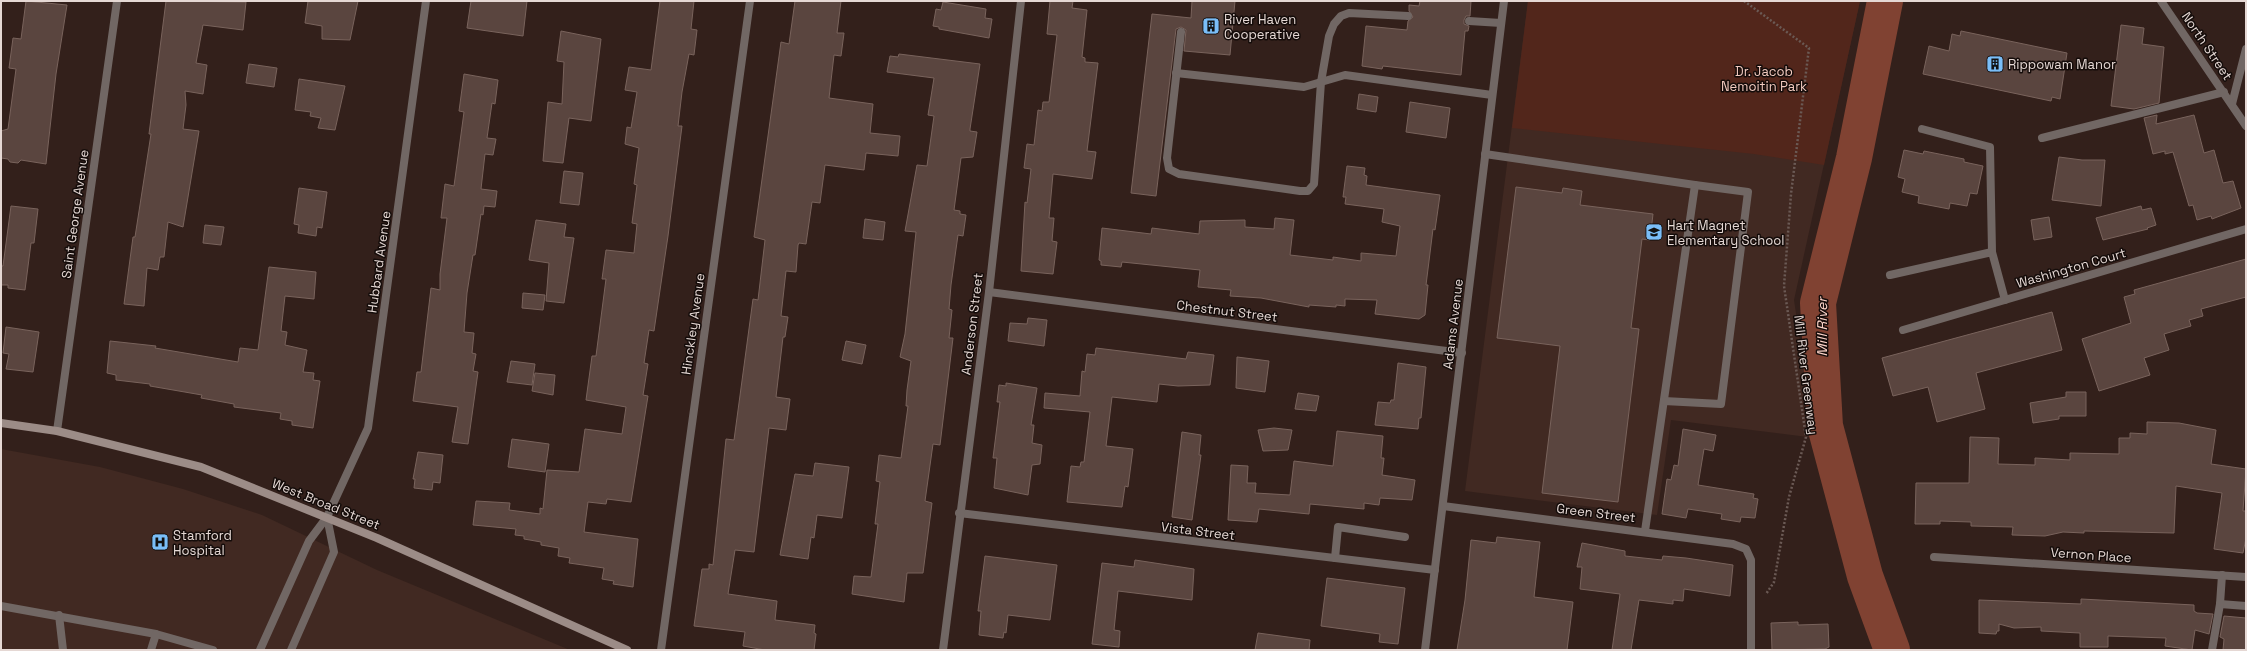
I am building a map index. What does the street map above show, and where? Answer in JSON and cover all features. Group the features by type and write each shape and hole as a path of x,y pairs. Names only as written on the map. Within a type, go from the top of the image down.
{"main road":[{"name":"West Broad Street","path":"1,423 57,430 201,467 327,517 627,650"}],"street":[{"name":"Saint George Avenue","path":"57,430 117,1"},
{"name":"Hubbard Avenue","path":"260,650 309,541 327,517 368,428 426,1"},
{"name":"Hinckley Avenue","path":"661,650 750,1"},
{"name":"Anderson Street","path":"943,650 959,513 989,292 1021,1"},
{"name":"Adams Avenue","path":"1425,650 1504,1"},
{"name":"North Street","path":"2161,1 2246,126"},
{"path":"1181,32 1167,158 1169,169 1179,174 1300,191 1308,190 1314,184 1321,82 1329,36 1334,24 1341,16 1349,14 1408,16"},
{"path":"1469,21 1501,22"},
{"path":"2232,104 2246,49"},
{"path":"1176,73 1304,87 1345,75 1492,95"},
{"path":"2042,138 2224,92"},
{"path":"1922,129 1990,147 1992,252 2005,300"},
{"path":"1485,154 1748,192 1721,404 1664,401"},
{"path":"1645,531 1695,185"},
{"name":"Washington Court","path":"1903,330 2246,228"},
{"path":"1890,275 1992,252"},
{"name":"Chestnut Street","path":"989,292 1462,353"},
{"name":"Green Street","path":"1443,506 1645,531 1733,544 1746,549 1751,560 1750,604"},
{"name":"Vista Street","path":"959,513 1435,570"},
{"path":"291,650 334,552 327,517"},
{"path":"1335,558 1338,527 1405,537"},
{"name":"Vernon Place","path":"1934,557 2246,577"},
{"path":"2212,650 2220,604 2222,575"},
{"path":"1750,604 1751,650"},
{"path":"2220,604 2246,606"},
{"path":"1,606 59,615 156,634 213,650"},
{"path":"59,615 63,650"},
{"path":"151,650 156,634"}],"path":[{"name":"Mill River Greenway","path":"1744,1 1808,48 1791,194 1784,286 1806,436 1789,497 1774,582 1765,595 1750,604"}],"shaded area":[{"name":"Hart Magnet Elementary School","path":"1528,1 1860,1 1794,300 1811,415 1816,438 1671,420 1657,515 1465,491"},
{"name":"Stamford Hospital","path":"1,449 100,467 183,489 262,515 377,570 570,650 1,650"}],"green space":[{"name":"Dr. Jacob Nemoitin Park","path":"1528,1 1860,1 1824,165 1754,154 1512,128"}],"building":[{"path":"26,1 67,5 56,74 46,164 21,160 18,163 10,162 8,159 1,158 1,131 8,129 16,69 9,68 13,38 21,39"},
{"path":"166,1 246,2 243,30 203,25 196,63 207,65 203,94 185,91 186,105 183,129 199,131 183,227 168,222 164,257 160,257 158,270 147,268 144,306 124,304 133,237 135,237 151,134 149,134"},
{"path":"308,1 358,1 350,40 322,39 322,26 305,23"},
{"path":"471,1 527,1 523,36 467,28"},
{"path":"660,1 694,1 691,29 697,30 694,55 689,54 682,92 678,126 682,126 668,236 654,331 649,330 644,363 648,364 643,395 648,396 631,502 607,499 606,504 588,502 584,532 638,539 633,587 613,584 614,581 602,579 604,568 569,563 570,558 558,556 559,548 541,545 541,542 524,539 524,536 515,535 516,529 473,525 476,501 510,503 509,510 540,514 540,508 543,509 547,470 579,472 585,429 622,434 626,407 586,400 592,356 596,356 606,279 602,279 606,250 634,253 637,224 632,223 637,185 634,184 639,148 625,144 627,127 631,128 637,92 625,90 629,67 651,70"},
{"path":"795,1 841,1 837,33 844,33 841,56 834,55 829,98 873,104 870,133 900,136 898,156 866,153 864,170 825,165 820,203 812,202 806,244 799,243 798,245 796,272 786,271 781,316 788,317 785,337 783,337 776,397 790,399 786,430 769,428 754,552 735,550 728,594 777,601 775,620 815,625 814,633 816,634 814,650 765,650 743,646 745,632 694,626 702,569 709,569 709,564 713,565 726,439 734,440 753,299 758,300 765,240 754,237 781,42 789,44"},
{"path":"1050,1 1073,1 1072,8 1087,10 1082,57 1085,58 1085,62 1098,63 1087,151 1096,152 1092,179 1053,174 1049,218 1054,218 1052,241 1057,242 1053,274 1021,271 1025,202 1027,203 1031,169 1024,168 1027,144 1034,145 1038,110 1042,111 1043,102 1049,102 1057,35 1047,34"},
{"path":"1192,1 1235,1 1230,55 1184,51 1186,30 1181,27 1176,29 1156,196 1131,193 1152,14 1191,18"},
{"path":"1420,1 1471,1 1470,16 1466,16 1464,20 1464,24 1469,26 1468,31 1465,31 1461,75 1383,66 1382,69 1362,66 1366,26 1407,30 1408,21 1413,17 1409,11 1409,5 1419,6"},
{"path":"943,2 986,9 985,18 992,19 989,38 939,29 939,27 933,26 936,9 941,10"},
{"path":"2121,25 2144,28 2142,44 2164,47 2159,103 2134,109 2111,106"},
{"path":"561,31 601,39 591,121 569,118 563,163 543,161 548,102 562,104 564,62 557,61"},
{"name":"Rippowam Manor","path":"1961,31 2067,53 2060,99 2052,97 2051,101 1923,74 1929,46 1949,51 1952,34 1960,36"},
{"path":"899,54 980,64 970,129 970,131 977,132 973,157 961,158 954,210 960,211 960,214 966,215 963,236 958,235 951,285 949,309 952,310 949,338 953,338 940,445 933,444 925,501 932,503 923,573 907,573 904,602 852,594 854,576 871,577 878,524 875,524 880,482 876,481 879,455 901,458 908,406 906,406 907,390 911,361 900,357 905,334 916,232 905,231 917,165 927,166 934,116 928,115 934,78 887,72 890,56 898,57"},
{"path":"249,64 277,68 274,87 246,83"},
{"path":"464,74 498,80 495,104 492,103 487,138 496,139 493,155 485,154 481,189 497,191 495,207 484,206 483,215 481,214 475,255 473,255 467,293 464,332 474,333 472,353 476,354 473,371 478,372 468,444 452,442 458,407 413,401 417,372 421,372 431,288 440,290 440,274 447,218 441,218 445,184 454,186 464,112 459,111"},
{"path":"299,79 345,86 335,130 318,128 321,118 310,116 311,112 295,110"},
{"path":"1359,94 1378,97 1376,112 1357,109"},
{"path":"1410,102 1450,108 1446,138 1406,132"},
{"path":"2157,115 2156,124 2194,115 2204,153 2214,150 2223,183 2233,181 2241,208 2212,219 2211,216 2197,220 2193,205 2189,206 2173,152 2165,154 2165,151 2153,154 2144,118"},
{"path":"1904,150 1923,154 1924,151 1964,159 1964,162 1983,166 1977,194 1970,193 1967,206 1950,203 1949,209 1918,203 1919,196 1902,192 1905,179 1898,177"},
{"path":"2059,157 2082,160 2105,160 2101,206 2052,200"},
{"path":"1347,166 1365,168 1364,175 1367,176 1366,185 1440,195 1435,230 1433,229 1426,285 1428,285 1425,315 1419,319 1375,314 1377,300 1345,299 1345,306 1336,305 1336,307 1309,305 1309,307 1261,298 1230,296 1231,290 1198,287 1200,270 1122,262 1121,267 1101,265 1101,261 1099,260 1102,228 1151,234 1152,228 1199,234 1200,221 1245,220 1245,227 1274,229 1275,218 1294,220 1290,255 1333,260 1333,257 1361,261 1361,253 1396,256 1400,226 1382,222 1384,209 1345,204 1346,197 1343,197"},
{"path":"564,171 583,173 579,205 560,203"},
{"path":"1516,187 1562,193 1563,188 1582,191 1580,205 1653,214 1650,240 1642,239 1631,328 1639,329 1618,502 1542,493 1560,346 1497,338"},
{"path":"299,188 327,192 322,228 317,227 316,236 298,233 299,225 294,224"},
{"path":"11,206 38,209 34,243 31,243 25,290 8,288 8,285 1,285 1,266 3,266"},
{"path":"2141,206 2142,210 2151,208 2156,225 2147,228 2148,229 2103,240 2096,218"},
{"path":"2049,217 2052,237 2034,240 2031,220"},
{"path":"865,219 885,222 883,240 863,238"},
{"path":"536,220 566,224 564,237 574,238 564,303 546,301 549,263 529,260"},
{"path":"205,225 224,227 221,245 203,243"},
{"path":"2246,259 2246,297 2201,309 2203,316 2189,320 2191,326 2164,334 2169,350 2144,358 2150,375 2099,391 2082,339 2131,323 2124,297 2135,294 2134,290"},
{"path":"269,267 316,272 314,299 285,296 281,331 287,332 285,345 307,350 303,372 314,373 313,380 320,381 313,428 292,425 292,421 280,419 281,413 234,407 234,404 201,398 202,395 150,386 150,384 116,380 116,375 107,373 110,341 156,346 155,348 238,362 240,348 258,350"},
{"path":"523,293 545,295 543,310 522,308"},
{"path":"2052,312 2062,350 1976,373 1985,409 1937,422 1928,387 1893,396 1882,358"},
{"path":"1028,318 1047,320 1044,346 1008,341 1010,323 1027,324"},
{"path":"6,327 39,332 33,372 6,369 9,354 3,353"},
{"path":"846,341 866,345 862,364 842,360"},
{"path":"1096,348 1186,359 1188,352 1214,355 1210,385 1178,386 1159,384 1157,402 1112,397 1106,446 1133,449 1128,487 1125,486 1122,507 1067,502 1071,466 1080,467 1081,462 1084,462 1090,412 1044,408 1045,393 1080,396 1082,371 1085,372 1087,354 1095,355"},
{"path":"1237,357 1269,361 1265,392 1236,388"},
{"path":"511,361 535,364 532,385 507,382"},
{"path":"1398,363 1426,367 1421,418 1419,418 1418,429 1375,425 1378,402 1390,403 1391,400 1394,400"},
{"path":"535,373 555,375 553,395 532,391"},
{"path":"1006,383 1037,388 1031,425 1034,425 1032,443 1042,445 1040,464 1032,465 1028,495 994,488 997,458 993,458 1000,402 997,402 999,385 1006,386"},
{"path":"2066,392 2086,392 2086,416 2059,416 2059,419 2033,423 2030,403 2066,397"},
{"path":"1298,393 1319,396 1316,411 1295,409"},
{"path":"2147,422 2179,423 2216,430 2211,464 2246,469 2243,511 2246,511 2246,538 2243,553 2214,549 2222,493 2176,486 2174,533 2084,531 2084,533 2063,532 2045,536 2012,535 2013,527 1971,526 1971,522 1940,521 1940,524 1915,524 1916,483 1969,483 1970,437 1999,438 1998,464 2035,465 2035,458 2070,460 2070,453 2119,454 2119,438 2130,438 2130,433 2147,434"},
{"path":"1274,428 1292,430 1288,450 1263,451 1258,430"},
{"path":"1683,429 1716,435 1713,451 1704,449 1698,485 1754,494 1753,498 1758,499 1755,518 1741,517 1740,522 1721,519 1722,514 1688,509 1686,518 1662,514 1667,479 1671,480 1674,465 1678,466"},
{"path":"1337,431 1383,436 1381,458 1384,458 1382,475 1415,480 1412,500 1380,498 1379,505 1364,503 1364,509 1310,504 1309,514 1259,509 1257,522 1228,520 1231,465 1248,466 1247,483 1256,483 1255,493 1290,495 1294,461 1333,466"},
{"path":"1182,432 1201,435 1199,455 1201,455 1192,520 1172,517"},
{"path":"512,439 549,444 545,472 508,467"},
{"path":"418,452 443,455 440,483 433,482 432,490 414,488 415,479 413,479"},
{"path":"815,463 849,467 842,518 817,515 814,538 811,537 808,559 780,555 795,474 813,476"},
{"path":"1497,537 1540,542 1534,597 1573,602 1567,650 1457,650 1465,600 1471,540 1496,543"},
{"path":"1582,543 1625,551 1625,556 1662,560 1663,556 1733,565 1730,596 1684,589 1683,601 1673,600 1673,604 1639,600 1631,650 1612,650 1620,594 1580,589 1582,567 1577,567"},
{"path":"985,556 1057,565 1050,620 1008,615 1006,633 1004,632 1003,638 979,635 981,611 978,611"},
{"path":"1135,560 1194,569 1192,600 1118,591 1114,630 1120,631 1119,647 1092,644 1102,563 1134,567"},
{"path":"1327,578 1405,588 1398,644 1379,642 1380,634 1321,626"},
{"path":"2081,599 2194,605 2194,611 2197,613 2213,614 2209,634 2195,630 2192,650 2165,646 2166,638 2108,636 2108,647 2080,647 2080,633 2041,631 2041,627 2014,628 1999,624 1999,631 1997,631 1996,634 1979,633 1979,600 2081,604"},
{"path":"2224,616 2246,618 2246,650 2223,650 2224,639 2220,637"},
{"path":"1798,622 1798,625 1828,624 1829,647 1825,649 1772,650 1771,623"},
{"path":"1258,633 1310,640 1309,650 1255,650"}],"waterway":[{"name":"Mill River","path":"1885,1 1854,158 1818,303 1825,426 1865,576 1892,650"}],"place":[{"name":"River Haven Cooperative","path":"1211,26"},
{"name":"Rippowam Manor","path":"1995,64"},
{"name":"Hart Magnet Elementary School","path":"1654,232"},
{"name":"Stamford Hospital","path":"160,542"}]}
